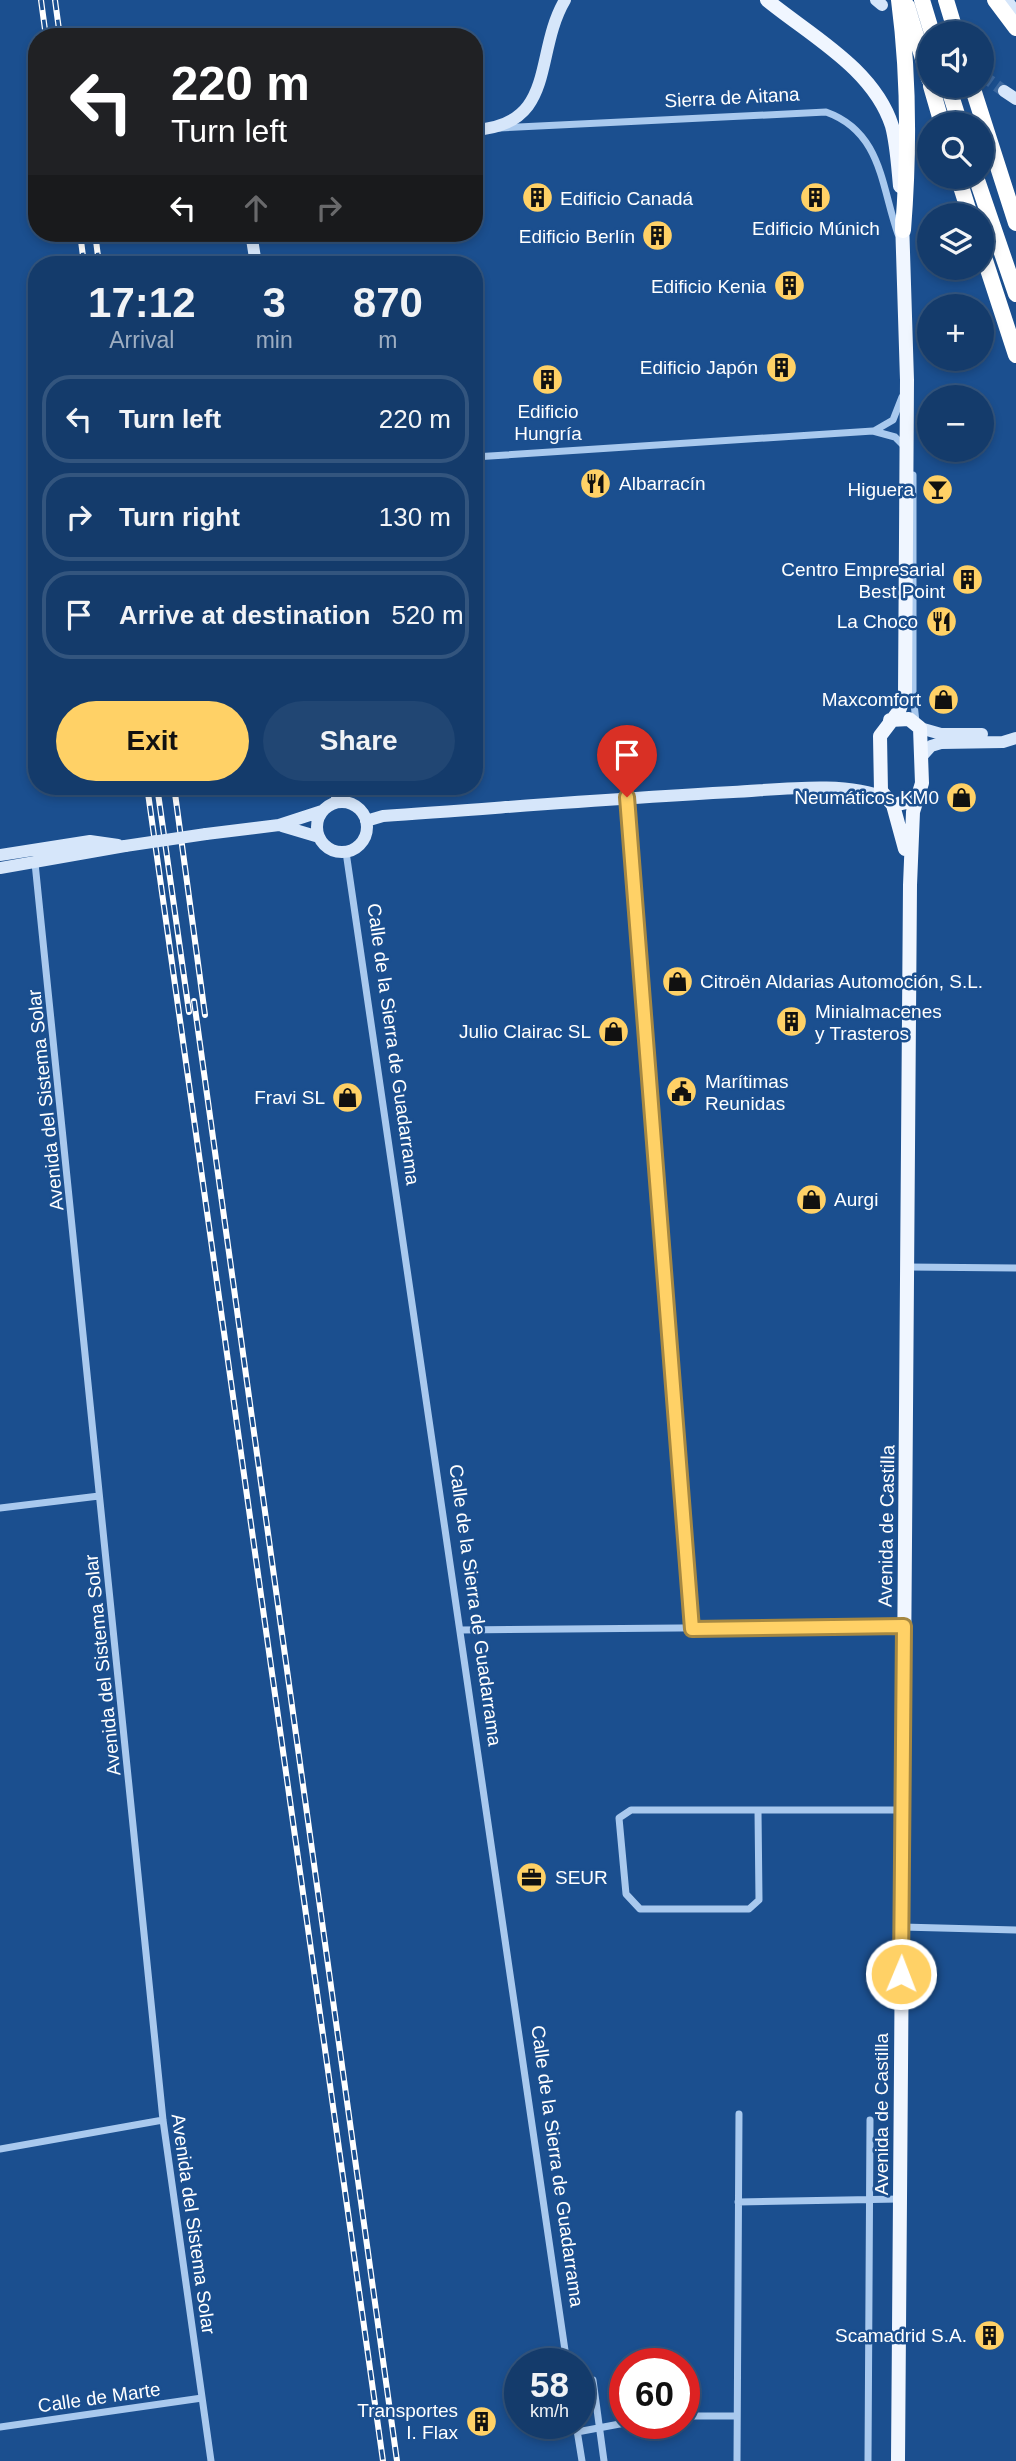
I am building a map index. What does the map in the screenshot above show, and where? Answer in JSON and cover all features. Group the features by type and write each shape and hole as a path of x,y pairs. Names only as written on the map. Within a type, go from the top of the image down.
{"highway":[{"path":"899,0 905,48 907,118 903,230"},
{"path":"906,0 917,38"},
{"path":"922,0 928,21"},
{"path":"946,0 952,21"},
{"path":"995,0 1016,28"},
{"path":"976,98 1016,223"},
{"path":"980,189 1016,294"},
{"path":"991,280 1016,355"}],"main road":[{"path":"767,0 858,73 884,107 895,141 903,230 907,380 905,694 899,711 890,720"},
{"path":"890,720 909,719 918,726"},
{"name":"Avenida de Castilla","path":"890,720 880,736 881,791 899,817 910,885"},
{"name":"Avenida de Castilla","path":"898,2461 910,885 911,830 922,783 918,726"},
{"path":"889,802 916,800"}],"street":[{"path":"498,128 517,119 538,88 554,26 565,0"},
{"path":"1007,0 1016,13"},
{"path":"1004,91 1016,99"},
{"name":"Sierra de Aitana","path":"483,129 826,112 849,122 872,147 904,250"},
{"path":"873,432 893,420 907,380"},
{"path":"483,456 873,432 895,437 906,450 913,475 913,694 918,726 941,734 1002,734 1013,738"},
{"path":"922,756 931,746 941,743 1003,743 1013,738"},
{"path":"857,789 871,781 880,769"},
{"path":"366,821 383,816 627,797 857,789 889,802"},
{"path":"337,795 338,802"},
{"path":"627,797 692,1629"},
{"path":"0,867 125,846 279,825 323,811 338,802 357,807 366,821 363,841 346,852 336,851 325,845 319,837 308,831 279,825"},
{"path":"319,837 317,827 323,811"},
{"path":"2,854 90,841 125,846"},
{"path":"36,863 41,857 64,845"},
{"name":"Calle de la Sierra de Guadarrama","path":"346,852 566,2348"},
{"path":"2,854 36,863"},
{"name":"Avenida del Sistema Solar","path":"36,863 163,2120 211,2461"},
{"path":"908,1267 1016,1268"},
{"path":"0,1508 99,1496"},
{"path":"460,1630 904,1626"},
{"path":"758,1811 759,1900 749,1909 640,1909 626,1894 619,1818 631,1810 902,1810"},
{"path":"902,1927 1016,1930"},
{"path":"737,2461 739,2114"},
{"path":"0,2149 163,2120"},
{"path":"868,2461 870,2120"},
{"path":"738,2202 899,2199"},
{"path":"595,2395 604,2461"},
{"name":"Calle de Marte","path":"0,2427 202,2398"},
{"path":"700,2416 737,2416"},
{"path":"595,2426 609,2425"},
{"path":"579,2439 582,2461"}],"tunnel":[{"path":"994,84 1004,91"}],"railway":[{"path":"41,0 45,28"},
{"path":"55,0 59,28"},
{"path":"81,242 83,256"},
{"path":"96,242 98,256"},
{"path":"148,795 383,2461"},
{"path":"158,795 189,1012"},
{"path":"175,795 205,1015"},
{"path":"194,1001 397,2461"}],"place":[{"name":"Edificio Múnich","path":"816,197"},
{"name":"Edificio Canadá","path":"537,198"},
{"name":"Edificio Berlín","path":"658,236"},
{"name":"Edificio Kenia","path":"789,286"},
{"name":"Edificio Japón","path":"781,367"},
{"name":"Edificio Hungría","path":"548,380"},
{"name":"Albarracín","path":"596,483"},
{"name":"Higuera","path":"937,489"},
{"name":"Centro Empresarial Best Point","path":"968,580"},
{"name":"La Choco","path":"941,621"},
{"name":"Maxcomfort","path":"944,699"},
{"name":"Neumáticos KM0","path":"962,797"},
{"name":"Citroën Aldarias Automoción, S.L.","path":"677,981"},
{"name":"Minialmacenes y Trasteros","path":"792,1022"},
{"name":"Julio Clairac SL","path":"614,1031"},
{"name":"Marítimas Reunidas","path":"682,1092"},
{"name":"Fravi SL","path":"348,1097"},
{"name":"Aurgi","path":"811,1199"},
{"name":"SEUR","path":"532,1877"},
{"name":"Scamadrid S.A.","path":"990,2335"},
{"name":"Transportes I. Flax","path":"481,2421"}],"route":[{"path":"627,797 692,1629 904,1626 901,1974"}]}
